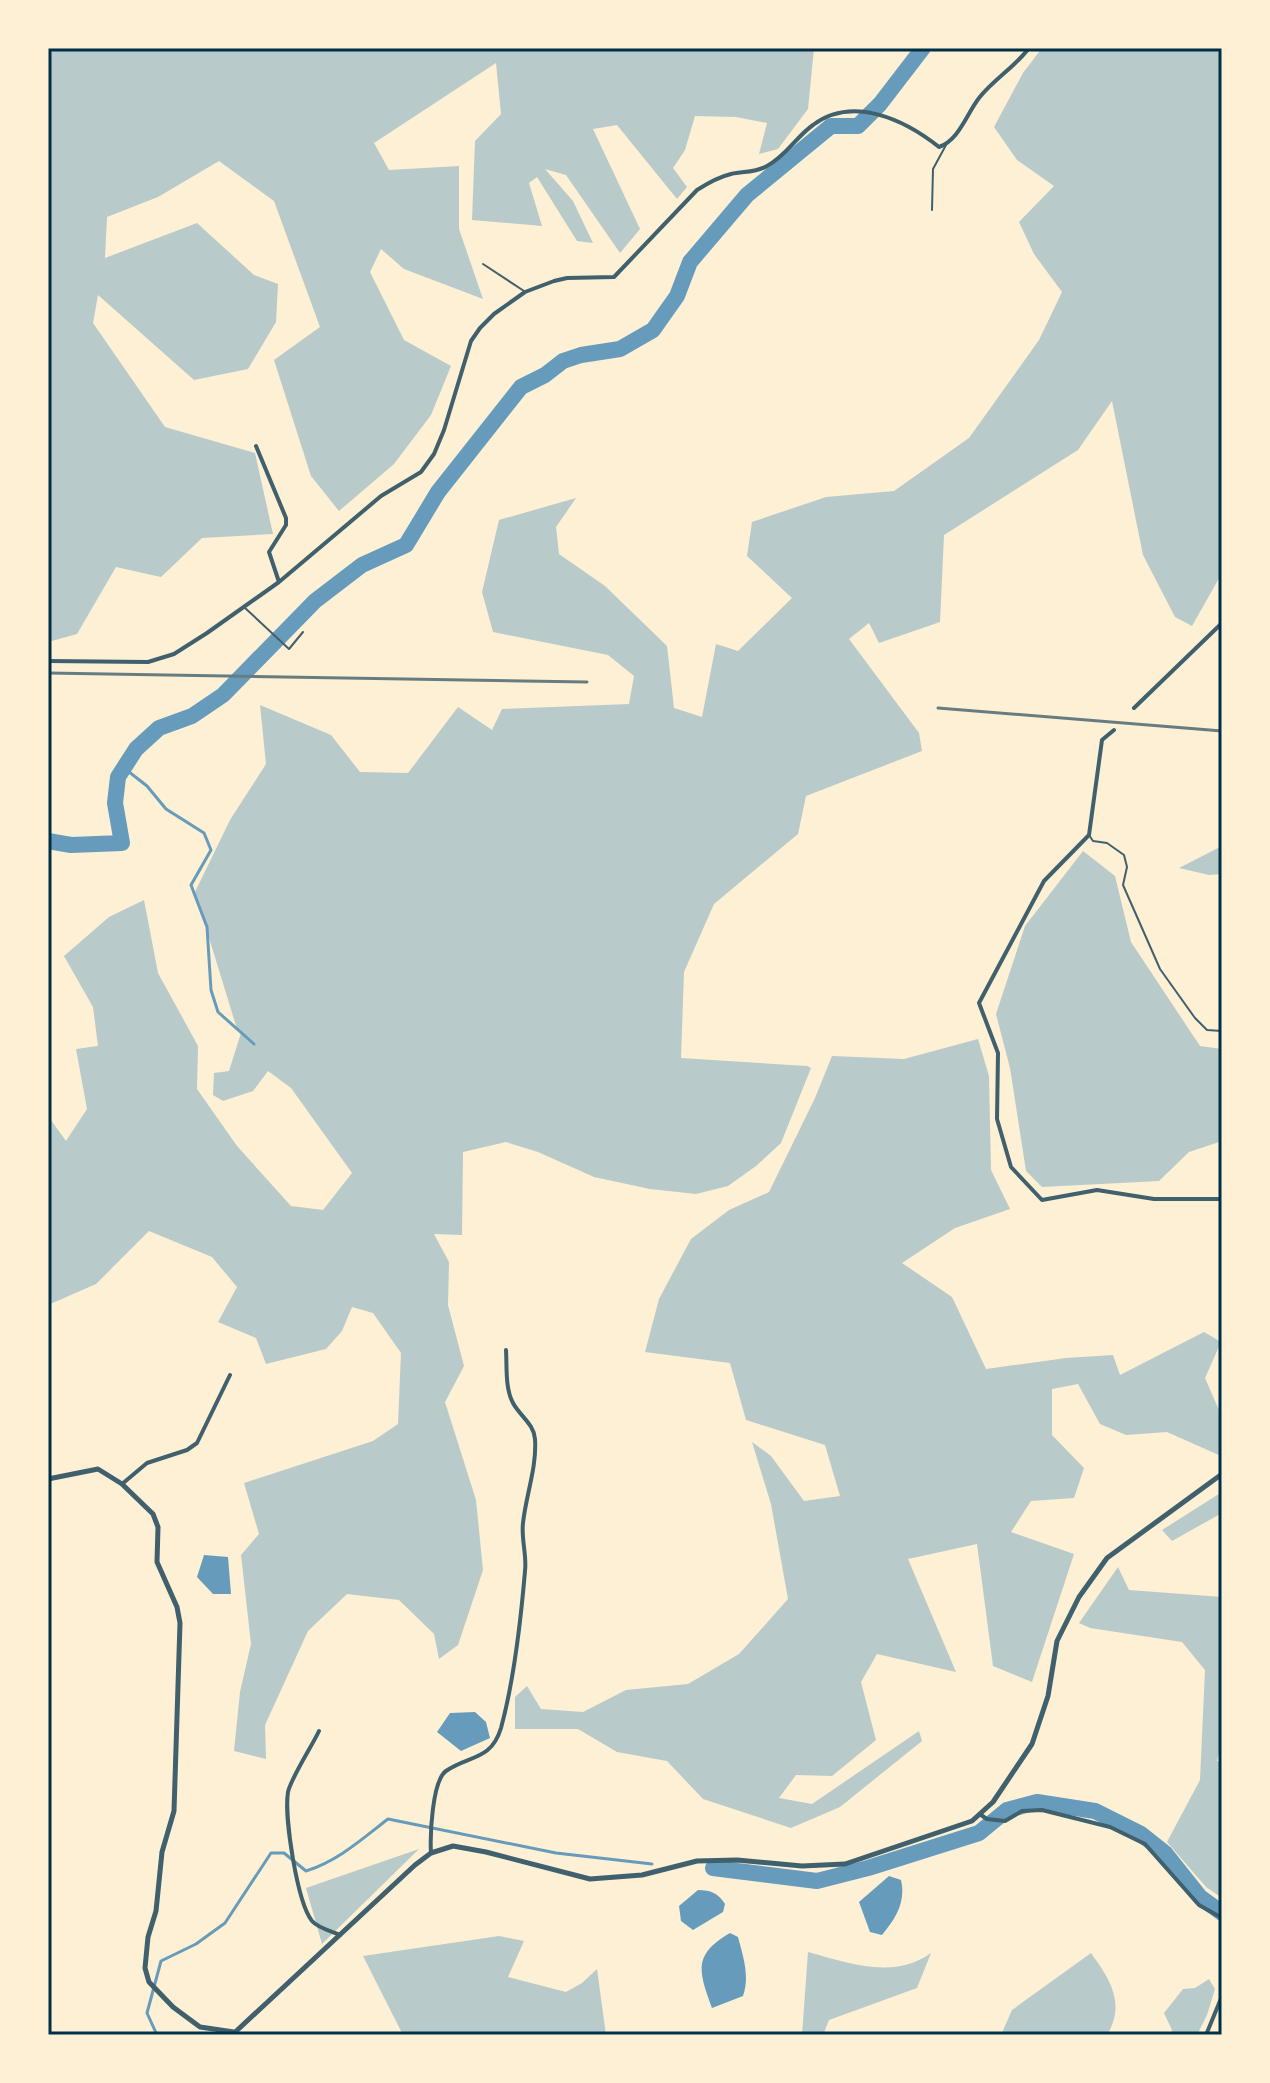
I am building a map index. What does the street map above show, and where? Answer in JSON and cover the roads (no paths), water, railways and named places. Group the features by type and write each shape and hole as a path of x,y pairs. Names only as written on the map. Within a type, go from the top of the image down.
{"street":[{"path":"48,661 148,662 174,654 279,582 381,496 421,472 434,454 444,430 471,341 494,314 525,292 567,278 614,277 697,190 713,179 757,171 783,155 824,118 865,110 915,130 939,147 947,144 978,98 1029,48"},
{"path":"256,446 286,518 286,525 269,552 279,582"},
{"path":"1134,708 1222,623"},
{"path":"1114,730 1102,740 1089,835 1044,881 979,1003 998,1053 997,1119 1011,1167 1042,1200 1097,1190 1154,1199 1222,1199"},
{"path":"431,1853 432,1817 440,1779 446,1771 494,1746 501,1728 510,1682 526,1568 522,1525 536,1451 532,1428 515,1407 509,1393 506,1350"},
{"path":"122,1484 147,1463 187,1450 197,1443 230,1375"},
{"path":"48,1479 98,1469 122,1484 153,1514 158,1527 157,1562 177,1607 181,1632 174,1811 162,1852 156,1911 145,1954 149,1982 200,2027 234,2034 431,1853 453,1846 590,1879 642,1875 697,1861 737,1860 816,1866 845,1864 984,1817 999,1822 1022,1811 1042,1810 1110,1827 1131,1836 1151,1849 1199,1905 1222,1918"},
{"path":"984,1817 1032,1744 1048,1696 1057,1641 1079,1597 1107,1558 1222,1474"},
{"path":"319,1731 288,1792 292,1853 295,1874 314,1923 340,1935"},
{"path":"1206,2035 1222,1996"}],"lane":[{"path":"932,210 933,169 947,144"},
{"path":"483,264 525,292"},
{"path":"244,607 289,649 303,632"},
{"path":"1089,835 1093,841 1107,843 1124,855 1127,867 1123,885 1160,969 1207,1030 1222,1031"}],"water":[{"path":"204,1555 228,1557 231,1594 213,1594 197,1577"},
{"path":"475,1712 486,1722 490,1738 461,1751 437,1732 450,1713"},
{"path":"889,1876 901,1880 902,1895 895,1916 882,1935 870,1932 859,1902"},
{"path":"698,1890 714,1893 725,1904 723,1912 693,1930 681,1921 679,1906"},
{"path":"730,1933 738,1937 745,1966 745,1989 743,1996 712,2008 702,1965 709,1949"}],"waterway":[{"path":"48,841 71,845 122,843 115,803 118,777 136,749 159,728 192,716 223,695 315,601 362,565 406,545 438,492 521,387 545,375 563,361 620,349 653,330 677,296 690,262 747,195 831,126 858,126 880,104 923,48"},
{"path":"124,768 147,786 166,809 204,833 211,850 191,885 207,927 211,990 218,1012 254,1044"},
{"path":"713,1868 817,1881 979,1833 1007,1810 1037,1802 1095,1811 1141,1834 1165,1853 1200,1897 1222,1913"},
{"path":"157,2035 147,2013 161,1961 196,1944 225,1923 271,1853 284,1853 306,1871 339,1855 388,1819 556,1853 652,1864"}],"railway":[{"path":"48,673 587,682"},
{"path":"938,708 1222,731"}]}
